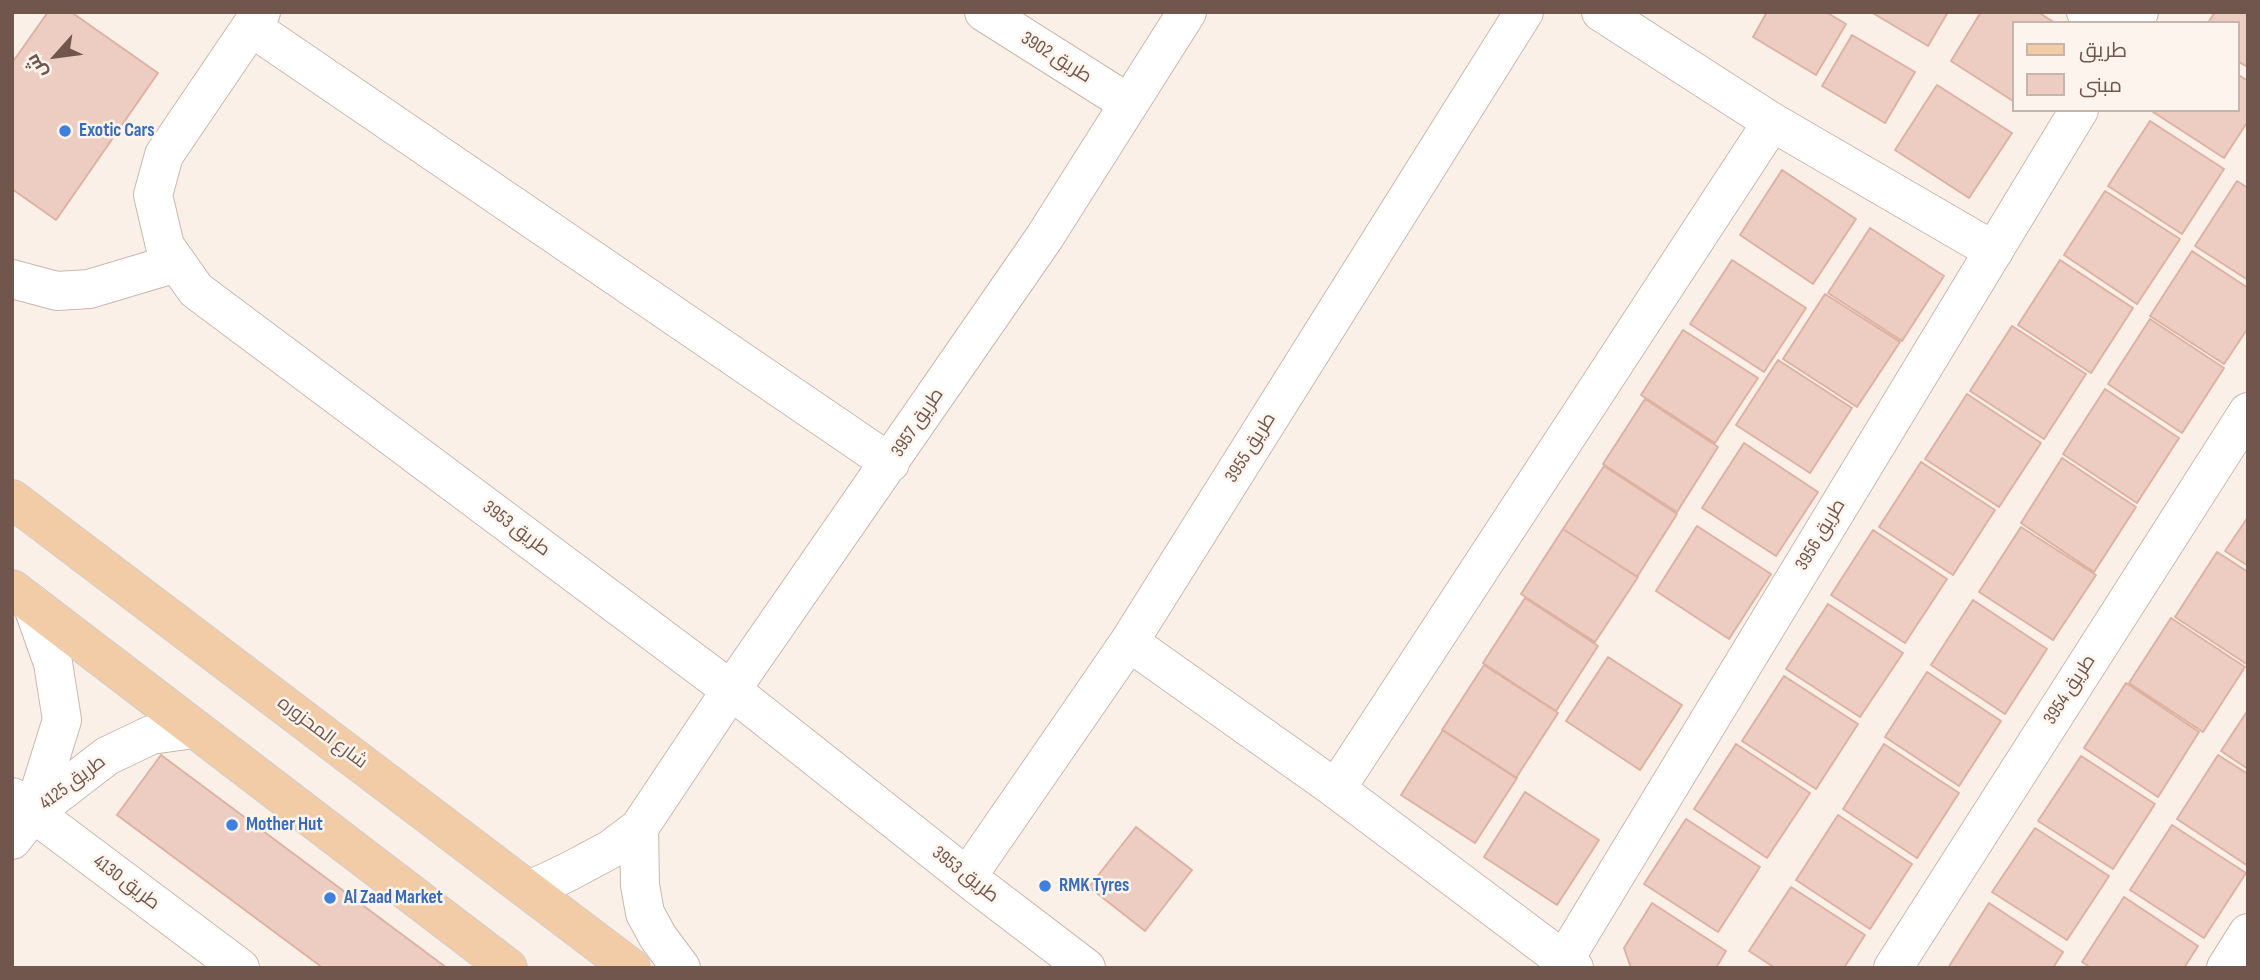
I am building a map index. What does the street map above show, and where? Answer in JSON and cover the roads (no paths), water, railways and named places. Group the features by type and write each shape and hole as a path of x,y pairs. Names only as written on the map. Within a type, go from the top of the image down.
{"main road":[{"name":"شارع المحزوره","path":"12,499 631,968"},
{"path":"22,597 508,968"}],"street":[{"name":"طريق 3902","path":"984,12 1128,103"},
{"name":"طريق 3957","path":"530,890 611,849 639,828 731,690 1044,238 1187,12"},
{"name":"طريق 3955","path":"967,877 1129,642 1524,12"},
{"path":"1601,12 1772,122 1994,251"},
{"path":"256,19 890,463"},
{"name":"طريق 3953","path":"256,19 164,155 153,195 165,246 196,290 731,690 1086,968"},
{"name":"طريق 3956","path":"1569,964 2078,112"},
{"path":"1336,789 1772,122"},
{"path":"12,278 57,291 89,289 176,262"},
{"name":"طريق 3954","path":"1893,968 2248,412"},
{"name":"طريق 4125","path":"19,817 62,720 53,663 22,597"},
{"path":"1129,642 1336,789 1569,964"},
{"name":"طريق 4125","path":"19,817 107,756 151,735 194,729"},
{"name":"طريق 4130","path":"19,817 240,968"},
{"path":"639,828 640,885 645,913 658,937 681,968"},
{"path":"2226,968 2248,933"}],"place":[{"name":"Exotic Cars","path":"65,131"},
{"name":"Mother Hut","path":"232,825"},
{"name":"RMK Tyres","path":"1045,886"},
{"name":"Al Zaad Market","path":"330,898"}]}
